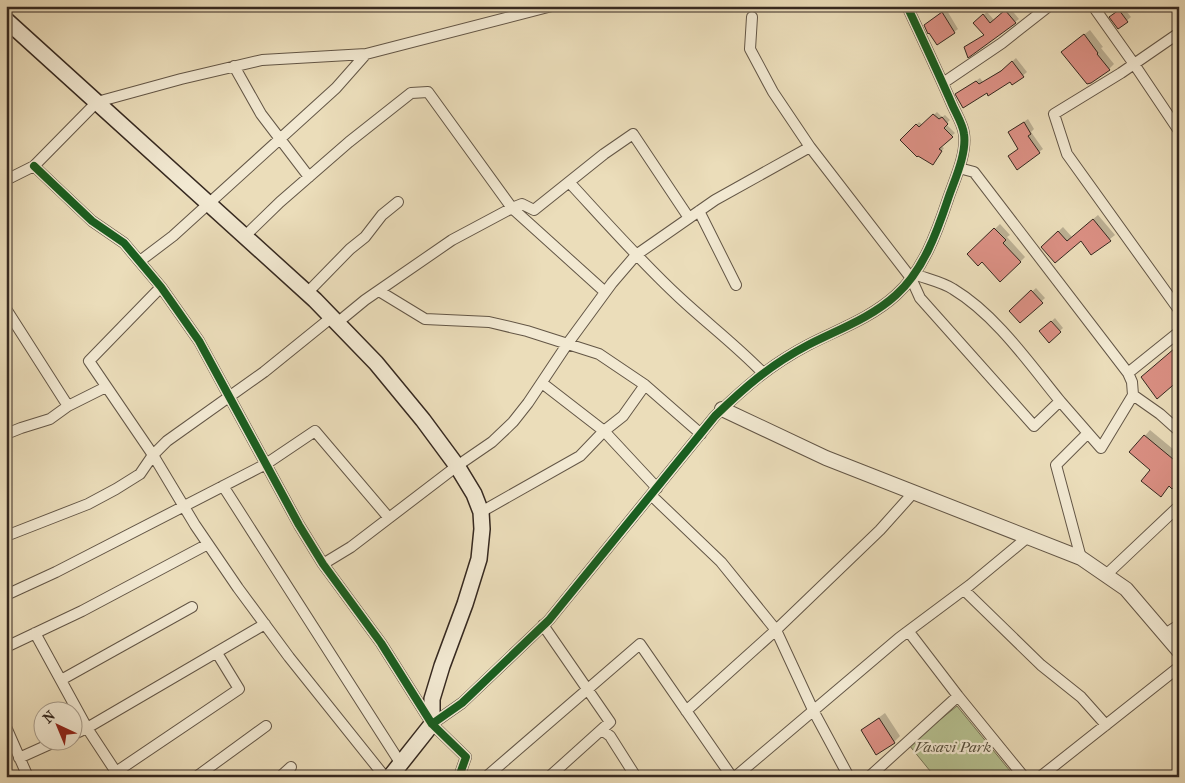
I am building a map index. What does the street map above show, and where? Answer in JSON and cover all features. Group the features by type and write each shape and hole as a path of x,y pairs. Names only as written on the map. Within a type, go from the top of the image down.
{"main road":[{"path":"6,20 246,236 334,320 376,363 423,420 457,466 474,494 481,512 482,529 479,559 432,699 432,724 390,777"}],"street":[{"path":"6,180 34,166 98,102 262,60 366,54 552,6"},
{"path":"432,724 462,703 543,625 722,409 763,373 807,346 872,312 896,295 912,276 940,223 962,158 964,133 907,6"},
{"path":"943,83 1002,43 1049,6"},
{"path":"1093,6 1179,131"},
{"path":"752,17 750,49 773,92 810,147 912,276 920,298 1034,426 1060,401"},
{"path":"1179,33 1134,64 1054,114 1067,154 1179,310"},
{"path":"140,262 173,236 208,202 336,88 366,54"},
{"path":"234,66 261,114 309,177"},
{"path":"246,236 280,202 410,93 428,92 512,208 605,292"},
{"path":"6,536 74,510 116,490 140,474 153,455 167,441 334,320 452,240 522,204 534,210 604,154 633,134 688,218"},
{"path":"324,564 351,547 457,466 492,442 513,422 605,292 636,255 698,211 770,168 810,147"},
{"path":"34,166 92,221 124,243 161,287 199,341 299,525 324,564 381,644 432,724 466,757 460,774 461,777"},
{"path":"912,276 951,288 970,300 998,327 1101,448 1133,395 1132,382 1128,373 974,172 959,168"},
{"path":"569,182 636,255 680,299 745,354 763,373"},
{"path":"307,293 350,249 365,237 382,215 398,202"},
{"path":"698,211 736,285"},
{"path":"161,287 89,361 153,455 208,544 265,624 385,777"},
{"path":"379,290 425,319 489,322 599,354 645,385 701,434"},
{"path":"6,309 68,406"},
{"path":"1128,373 1179,332"},
{"path":"542,382 604,431 654,492 721,562 776,630 814,712 849,777"},
{"path":"481,512 580,456 604,431 623,416 645,385"},
{"path":"6,434 50,419 68,406 106,386"},
{"path":"1133,395 1160,414 1179,431"},
{"path":"722,409 826,458 1081,558 1126,589 1179,651"},
{"path":"6,595 56,572 266,464 315,431 389,518"},
{"path":"1081,558 1056,466 1088,433"},
{"path":"223,486 401,764"},
{"path":"686,711 776,630 880,530 914,492"},
{"path":"1106,575 1179,506"},
{"path":"486,777 640,644 734,777 909,632 1028,537"},
{"path":"6,646 82,611 208,544"},
{"path":"964,590 1041,665 1080,697 1106,725"},
{"path":"61,680 192,608"},
{"path":"82,730 265,624"},
{"path":"543,625 610,722 551,776"},
{"path":"1165,634 1179,625"},
{"path":"909,632 1024,777"},
{"path":"35,633 112,774 239,689 217,653"},
{"path":"1040,777 1179,667"},
{"path":"869,777 958,696"},
{"path":"196,777 266,726"},
{"path":"6,727 24,775"},
{"path":"602,730 610,736 636,777"},
{"path":"19,758 37,750"},
{"path":"280,777 291,766"}],"green space":[{"name":"Vasavi Park","path":"957,706 1015,777 935,777 909,745"}],"building":[{"path":"1005,10 1016,23 968,58 964,47 984,35 973,23 983,14 990,23"},
{"path":"1119,10 1128,22 1118,29 1109,17"},
{"path":"942,12 955,33 937,45 928,34 924,25"},
{"path":"1084,34 1110,70 1087,84 1061,52"},
{"path":"1012,61 1024,77 1012,85 1010,82 988,96 987,93 963,108 955,94 976,81 979,84 1001,71"},
{"path":"933,114 939,119 942,117 948,124 944,128 953,137 939,149 942,151 933,165 917,157 900,140 916,124 919,127"},
{"path":"1024,122 1031,134 1028,136 1040,153 1017,170 1008,156 1018,149 1008,132"},
{"path":"1093,219 1111,241 1091,255 1081,241 1055,263 1041,247 1058,231 1067,241"},
{"path":"994,228 1006,240 1003,243 1021,262 1000,282 982,262 978,266 967,254"},
{"path":"1031,290 1043,303 1020,323 1009,311"},
{"path":"1051,321 1061,332 1049,343 1039,331"},
{"path":"1175,348 1179,352 1179,380 1157,399 1141,377"},
{"path":"1144,435 1179,464 1179,482 1172,489 1169,486 1161,497 1141,481 1150,470 1129,452"},
{"path":"879,718 895,743 876,755 861,730"}],"cycle path":[{"path":"432,724 462,703 549,620 715,416 726,405 758,377 782,360 876,310 896,295 914,275 939,225 959,167 964,150 964,142 961,122 907,6"},
{"path":"34,166 92,221 124,243 161,287 199,341 299,525 323,564 381,643 432,724 466,757 460,774 461,777"}]}
